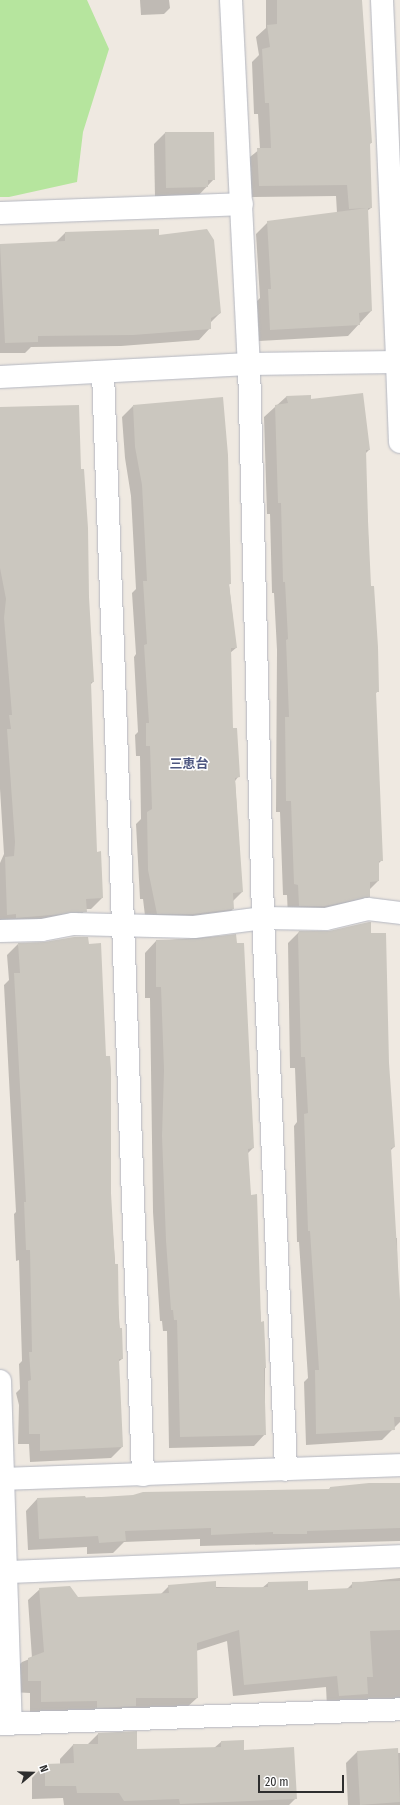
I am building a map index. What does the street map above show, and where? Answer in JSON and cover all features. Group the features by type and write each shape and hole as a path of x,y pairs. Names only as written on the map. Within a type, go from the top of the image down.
{"street":[{"path":"231,0 249,364 263,918 286,1470"},
{"path":"382,0 400,442"},
{"path":"0,213 242,204"},
{"path":"0,377 103,373 249,364 397,362"},
{"path":"103,373 125,924 143,1474"},
{"path":"0,931 42,930 73,924 125,924 194,927 263,918 326,919 368,909 400,913"},
{"path":"0,1381 2,1479 8,1572 6,1724 400,1709"},
{"path":"2,1479 400,1465"},
{"path":"8,1572 400,1556"}],"green space":[{"path":"0,0 87,0 109,49 83,132 77,182 9,197 0,197"}],"building":[{"path":"277,0 362,0 372,143 370,143 372,208 368,208 372,311 359,313 360,325 270,330 268,289 271,289 267,221 367,208 349,209 347,185 259,186 257,148 271,148 269,103 265,103 262,49 270,47 267,25 277,24"},
{"path":"165,132 214,132 215,180 208,180 208,187 166,188"},
{"path":"159,229 159,235 207,229 214,240 221,313 211,318 211,329 133,335 38,336 38,342 5,343 0,244 65,241 65,232"},
{"path":"363,393 370,450 366,450 368,521 371,586 374,586 378,647 379,692 376,692 383,861 379,861 379,881 370,882 370,897 325,906 299,906 298,885 294,884 291,801 286,801 285,717 289,717 286,640 288,639 285,582 283,582 281,503 278,503 275,405 288,403 286,396 311,395 311,399"},
{"path":"223,397 228,455 231,584 229,584 237,648 231,648 233,728 237,728 240,777 235,778 243,892 233,893 234,909 193,914 157,914 148,870 147,812 152,809 150,746 146,746 146,723 149,723 144,645 147,644 143,581 147,581 142,485 135,447 133,405"},
{"path":"79,405 81,469 84,469 88,528 89,597 94,682 91,682 97,852 101,851 103,898 86,899 87,912 16,918 16,914 7,915 5,857 14,856 15,842 7,729 11,729 9,715 12,715 4,618 6,599 0,568 0,407"},
{"path":"371,922 371,933 386,933 389,1063 395,1147 391,1148 400,1300 400,1417 394,1417 395,1430 316,1434 315,1370 319,1370 310,1231 308,1231 304,1114 308,1113 305,1057 301,1057 298,935 299,931 329,931"},
{"path":"236,934 237,943 244,943 254,1148 248,1149 251,1195 257,1194 261,1322 264,1321 266,1368 264,1368 266,1435 180,1437 177,1320 174,1320 173,1310 171,1310 166,1241 162,1136 164,1070 161,987 156,987 156,940 196,939"},
{"path":"74,937 88,937 89,944 101,943 106,1056 110,1056 111,1069 111,1193 115,1264 118,1264 119,1328 122,1328 123,1359 119,1359 123,1447 40,1451 40,1434 29,1434 28,1381 31,1380 29,1352 32,1352 30,1250 26,1250 24,1202 26,1202 14,973 20,973 18,943 44,942"},
{"path":"369,1483 400,1483 400,1528 307,1531 307,1534 273,1534 273,1532 211,1535 211,1528 125,1531 126,1541 99,1543 98,1536 39,1539 37,1498 85,1496 86,1498 133,1495 143,1492 330,1489 330,1487"},
{"path":"216,1581 216,1588 268,1587 268,1582 308,1581 308,1590 352,1588 352,1582 400,1581 400,1630 370,1631 373,1677 367,1677 368,1694 339,1696 337,1676 244,1685 239,1630 197,1643 198,1698 136,1698 136,1706 97,1708 97,1701 41,1702 41,1681 28,1681 28,1658 44,1652 39,1588 70,1586 78,1597 169,1593 168,1585"},
{"path":"137,1731 137,1749 221,1747 221,1741 244,1740 244,1750 294,1747 297,1799 180,1804 179,1799 124,1801 119,1793 77,1793 76,1786 45,1786 45,1764 74,1763 73,1744 98,1744 98,1733"},
{"path":"398,1748 400,1802 360,1805 357,1751"}],"district":[{"name":"三恵台","path":"189,764"}]}
